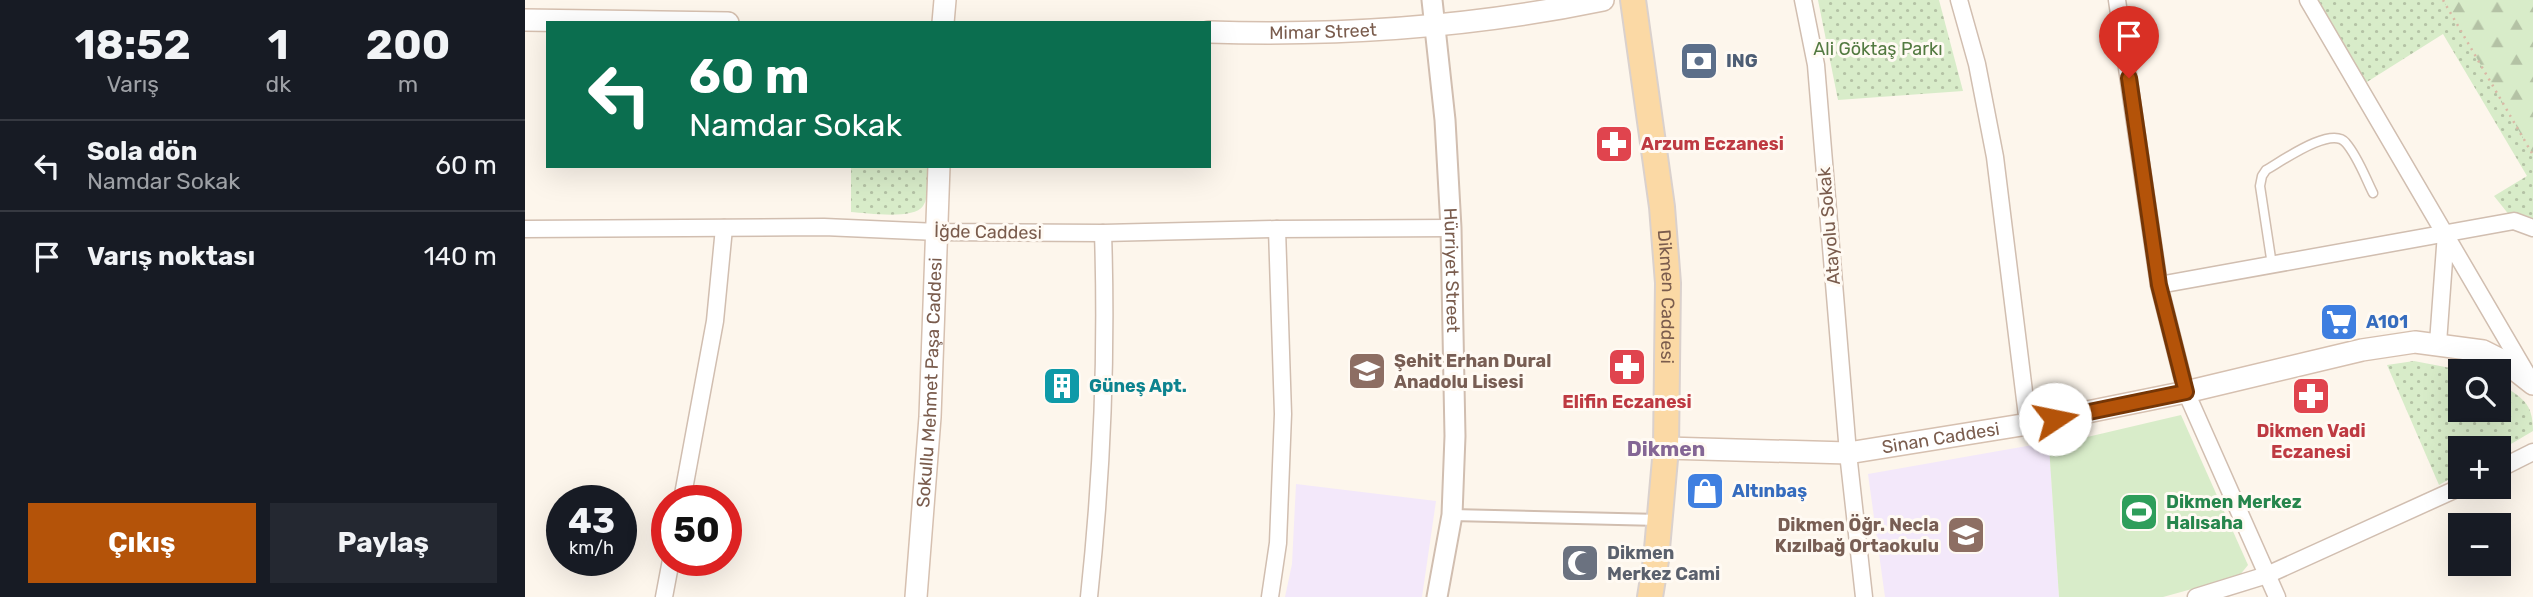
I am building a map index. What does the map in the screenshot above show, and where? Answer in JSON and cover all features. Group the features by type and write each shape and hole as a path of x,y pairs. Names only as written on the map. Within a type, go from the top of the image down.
{"main road":[{"path":"943,21 945,0"},
{"name":"Mimar Street","path":"1211,32 1320,33 1434,25 1528,14 1603,0"},
{"name":"Dikmen Caddesi","path":"1633,0 1662,207 1667,271 1666,448 1650,597"},
{"path":"525,20 593,21"},
{"name":"Sokullu Mehmet Paşa Caddesi","path":"916,597 929,430 939,168"},
{"name":"Sinan Caddesi","path":"1666,448 1848,453 2028,424 2186,392 2362,350 2415,342 2483,351 2505,362 2533,384"}],"street":[{"name":"Hürriyet Street","path":"1432,0 1445,120 1451,228 1455,436 1452,515 1437,597"},
{"name":"Atayolu Sokak","path":"1803,0 1816,65 1848,453 1864,597"},
{"path":"1959,0 1977,64 1995,157 2028,424"},
{"path":"2117,0 2159,285 2186,392 2277,597"},
{"path":"2308,0 2533,384"},
{"path":"2159,285 2514,221 2533,228"},
{"name":"İğde Caddesi","path":"525,229 824,227 937,232 1103,233 1451,228"},
{"path":"685,485 715,321 724,228"},
{"path":"1270,597 1278,543 1283,414 1277,229"},
{"path":"1089,597 1095,542 1106,356 1103,233"},
{"path":"2438,344 2446,233"},
{"path":"2511,463 2533,452"},
{"path":"2196,597 2267,575 2448,493"},
{"path":"1452,515 1660,520"},
{"path":"664,597 668,576"}],"lane":[{"path":"2272,265 2260,186 2266,170 2325,138 2337,137 2346,143 2373,193"}],"path":[{"path":"2443,0 2533,155"}],"shaded area":[{"name":"Dikmen Öğr. Necla Kızılbağ Ortaokulu","path":"2049,442 2059,597 1885,597 1868,474"},
{"path":"1296,484 1436,501 1422,597 1285,597 1292,564"}],"green space":[{"name":"Ali Göktaş Parkı","path":"1818,0 1939,0 1963,91 1838,100"},
{"path":"2308,0 2533,0 2533,228 2514,221 2494,196 2527,176 2443,34 2359,87"},
{"path":"2443,0 2533,0 2533,155"},
{"path":"851,168 927,168 927,197 918,210 900,214 851,212"},
{"path":"2414,361 2448,368 2448,422 2511,422 2511,391 2528,407 2533,431 2511,444 2511,436 2448,436 2448,480 2439,485 2387,365"},
{"name":"Dikmen Merkez Halısaha","path":"2181,415 2248,565 2239,576 2163,597 2059,597 2049,446"}],"place":[{"name":"ING","path":"1699,61"},
{"name":"Arzum Eczanesi","path":"1614,144"},
{"name":"A101","path":"2339,322"},
{"name":"Elifin Eczanesi","path":"1627,367"},
{"name":"Şehit Erhan Dural Anadolu Lisesi","path":"1367,371"},
{"name":"Güneş Apt.","path":"1062,386"},
{"name":"Dikmen Vadi Eczanesi","path":"2311,396"},
{"name":"Altınbaş","path":"1705,491"},
{"name":"Dikmen Merkez Halısaha","path":"2139,512"},
{"name":"Dikmen Öğr. Necla Kızılbağ Ortaokulu","path":"1966,535"},
{"name":"Dikmen Merkez Cami","path":"1580,563"}],"district":[{"name":"Dikmen","path":"1666,448"}],"route":[{"path":"2055,419 2186,392 2159,285 2129,78"}]}
